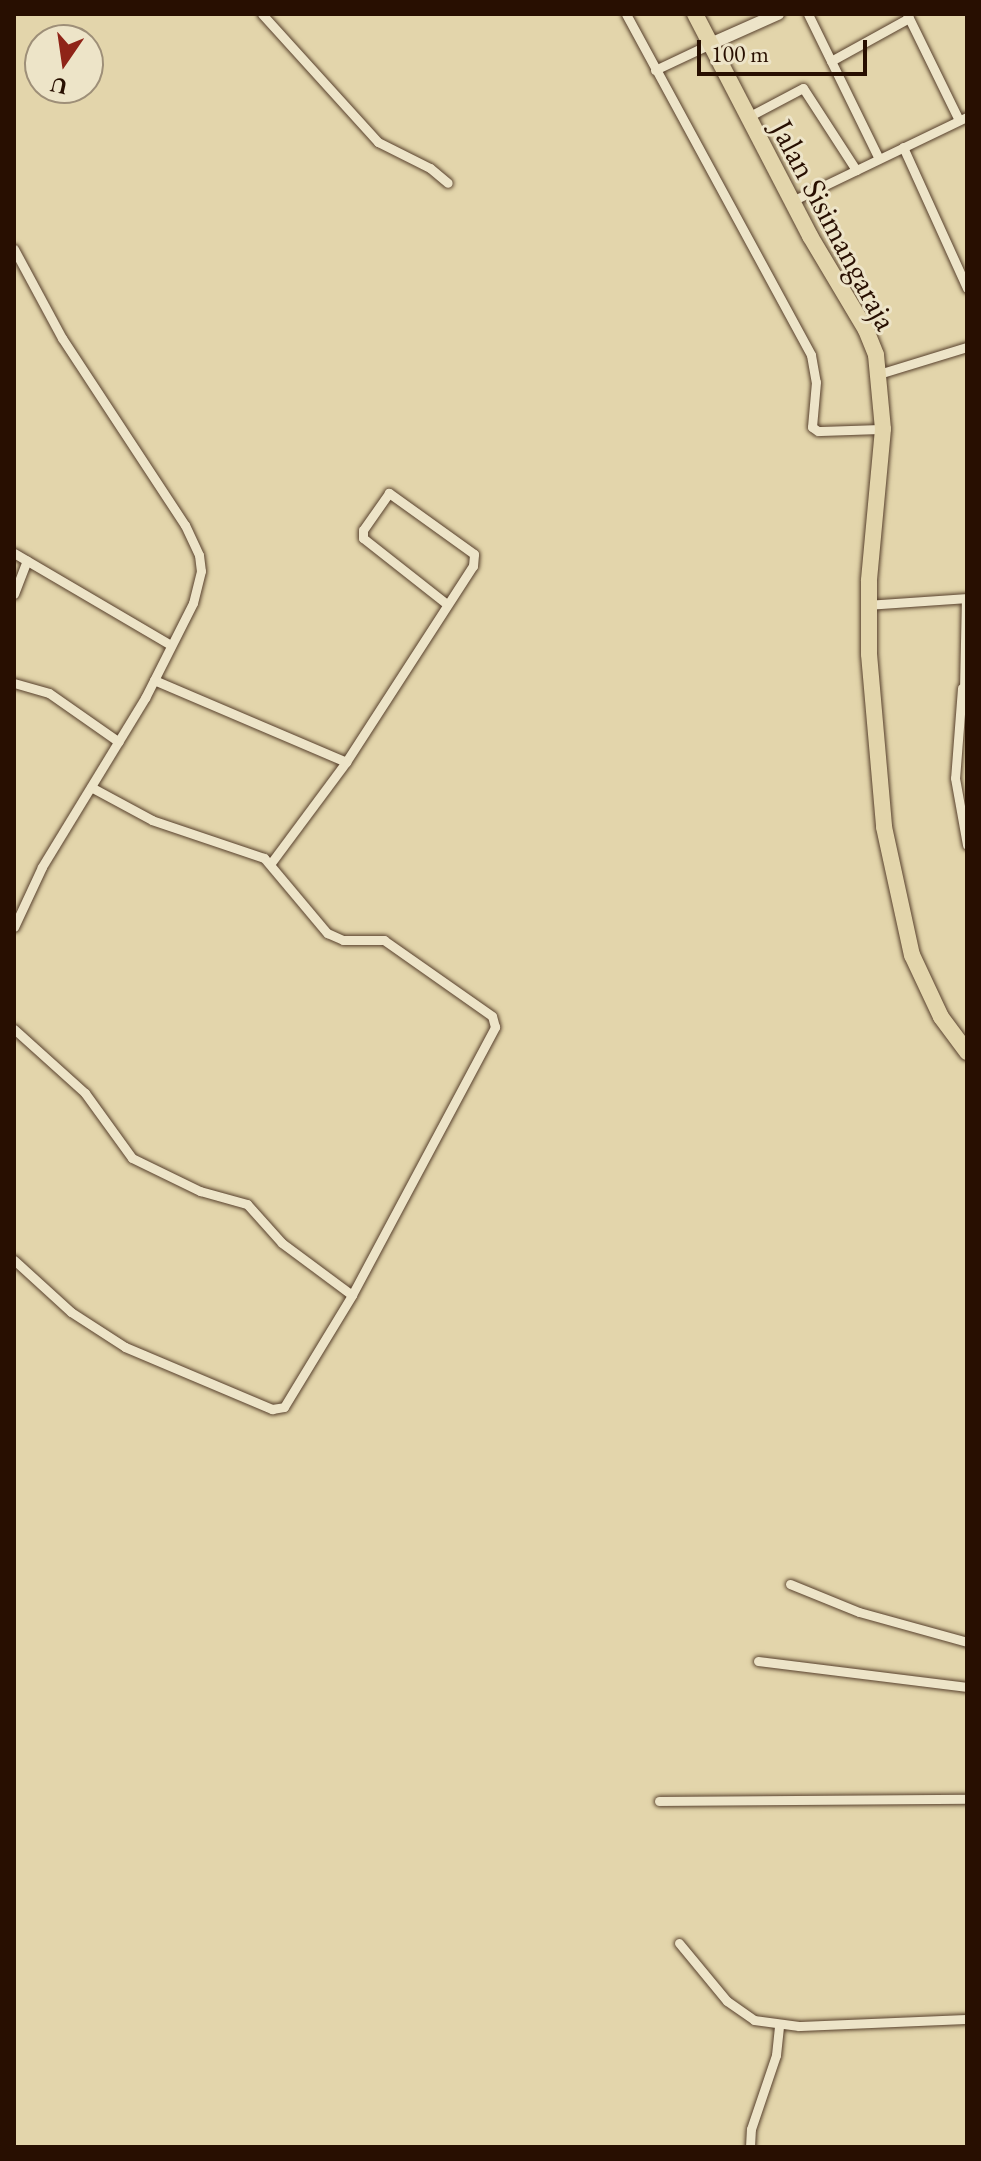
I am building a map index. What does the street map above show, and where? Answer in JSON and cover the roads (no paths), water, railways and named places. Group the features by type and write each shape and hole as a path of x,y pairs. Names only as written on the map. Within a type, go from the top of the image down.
{"highway":[{"name":"Jalan Sisimangaraja","path":"692,14 790,202 871,347 881,429"},
{"name":"Jalan Sisimangaraja","path":"708,46 790,202 866,330 879,374 881,429 868,610 879,787 903,916 922,981 967,1052"}],"street":[{"path":"262,14 378,142 430,168 448,183"},
{"path":"626,14 811,355 816,382 812,427 818,431 881,429"},
{"path":"655,70 778,14"},
{"path":"808,14 879,159"},
{"path":"790,202 963,119 908,15 831,61"},
{"path":"748,117 803,88 856,170"},
{"path":"903,147 967,288"},
{"path":"14,249 62,338 143,458 199,555 201,571 196,592 154,680 42,867 14,927"},
{"path":"879,374 967,347"},
{"path":"271,863 346,762 473,566 474,554 389,493 363,530 363,538 447,604"},
{"path":"14,553 171,645"},
{"path":"14,594 27,560"},
{"path":"868,610 966,599 964,693 955,778 967,845"},
{"path":"154,680 346,762"},
{"path":"14,683 49,693 119,742"},
{"path":"14,1260 71,1312 125,1347 272,1409 284,1407 290,1402 352,1295 468,1083 496,1021 384,940 343,940 327,933 271,863 152,820 91,787"},
{"path":"14,1029 85,1093 132,1158 200,1191 247,1204 282,1243 352,1295"},
{"path":"790,1584 867,1615 967,1642"},
{"path":"758,1661 967,1687"},
{"path":"659,1801 967,1799"},
{"path":"679,1943 727,2001 754,2020 779,2025 967,2019"},
{"path":"750,2147 751,2129 776,2055 779,2025"}]}
